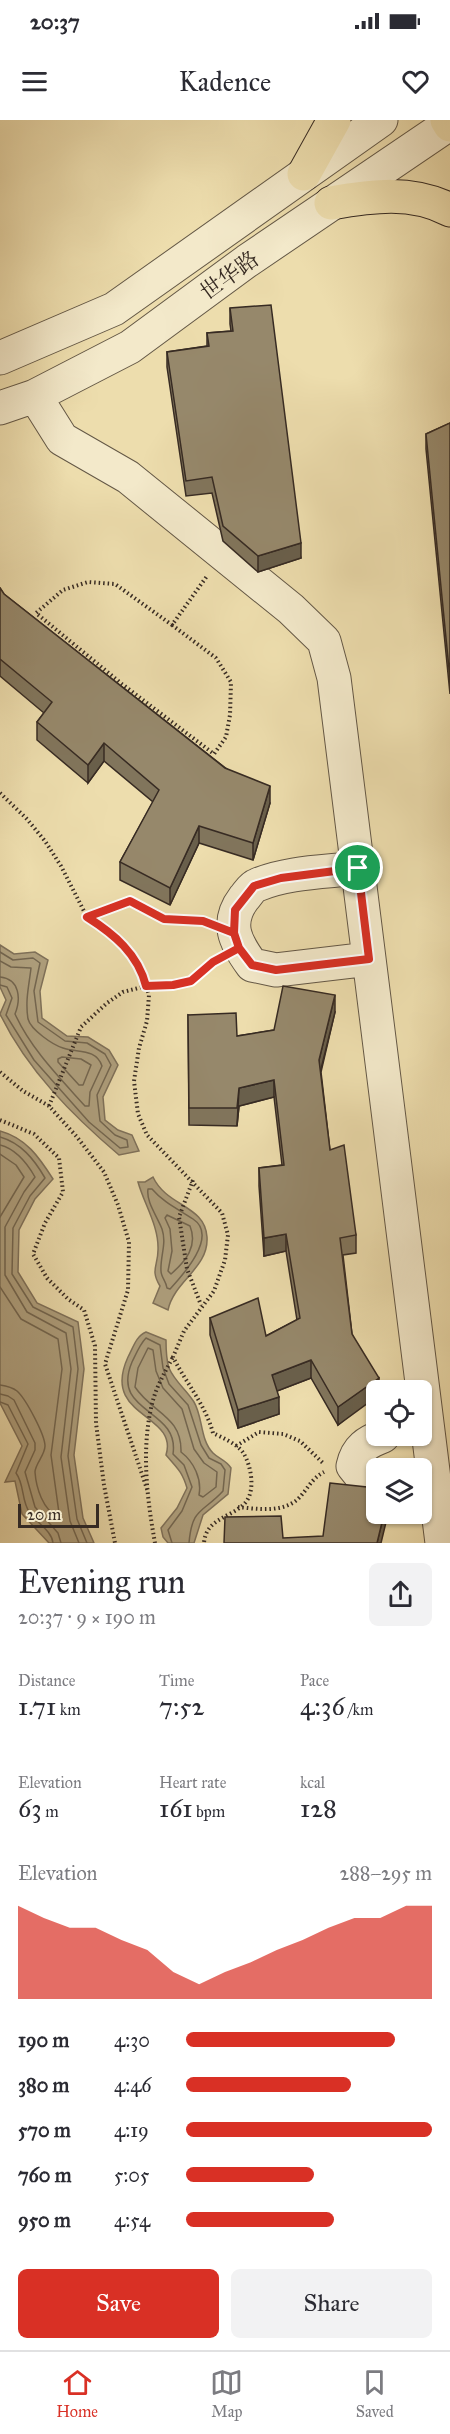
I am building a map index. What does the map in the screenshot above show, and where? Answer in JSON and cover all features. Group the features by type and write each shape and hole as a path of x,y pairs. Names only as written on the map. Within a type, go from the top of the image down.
{"main road":[{"path":"304,174 334,120"},
{"path":"331,204 376,196 404,195 450,210"}],"street":[{"name":"世华路","path":"0,358 114,309 381,120"},
{"name":"世华路","path":"0,408 34,396 130,347 246,261 449,123"},
{"path":"34,396 62,439 128,477 291,609 324,641 334,678 419,1380"},
{"path":"358,868 281,878 254,886 235,910 236,940 252,965 276,970 369,959"},
{"path":"354,1471 356,1455 366,1443"},
{"path":"432,1498 442,1543"}],"path":[{"path":"172,625 223,554"},
{"path":"87,582 115,584 172,625 216,658 231,682 230,715 226,737 214,754 122,684 36,614 63,590 87,582"},
{"path":"0,793 26,818 45,841 62,866 87,917 112,933 142,970 149,995 147,1021 139,1048 134,1081 138,1114 147,1135 193,1180 222,1213 228,1235 225,1260 214,1291 201,1305 184,1331 151,1405 146,1464 155,1543"},
{"path":"49,1106 81,1027 107,1003 123,992 146,986 173,985 191,981 236,940 203,921 164,919 130,901 87,917"},
{"path":"0,1072 23,1091 49,1106 77,1137 104,1172 118,1204 129,1242 128,1290 105,1364 148,1492"},
{"path":"0,1120 34,1134 59,1158 63,1192 45,1223 33,1254 47,1278 68,1299 84,1310 95,1346 96,1423 115,1543"},
{"path":"193,1180 179,1217 187,1269 201,1305"},
{"path":"173,1357 208,1415 213,1433 243,1453 250,1473 250,1493 245,1503 215,1521 204,1536 204,1543"},
{"path":"235,1446 259,1432 283,1434 300,1441 321,1463 354,1471"},
{"path":"238,1507 273,1509 297,1500 316,1476 354,1471"}],"water":[{"path":"0,945 14,954 35,952 48,960 40,991 42,1018 67,1036 88,1037 109,1050 118,1065 103,1097 105,1120 118,1130 132,1135 139,1151 119,1155 52,1091 11,1035 0,1014 6,1000 0,987"},
{"path":"0,1131 25,1143 53,1179 35,1199 19,1230 18,1272 37,1303 78,1322 84,1369 74,1455 83,1518 94,1543 49,1543 22,1514 15,1481 5,1482 22,1446 0,1403"},
{"path":"153,1177 167,1195 200,1218 205,1226 207,1237 203,1257 171,1300 168,1310 153,1303 160,1286 155,1276 158,1241 138,1182 145,1182"},
{"path":"146,1332 166,1340 169,1368 197,1408 209,1448 231,1468 228,1494 203,1515 194,1543 168,1543 163,1537 161,1528 177,1508 187,1488 181,1474 166,1455 167,1441 162,1431 131,1404 124,1392 122,1377 128,1357 137,1339"}],"building":[{"path":"271,305 301,543 258,556 223,526 212,477 186,481 167,352 209,346 207,333 233,331 230,308"},
{"path":"450,423 450,679 426,434"},
{"path":"0,588 4,594 225,768 270,786 253,843 199,826 170,888 120,862 159,790 104,743 88,765 37,722 52,702 0,659"},
{"path":"283,986 335,995 319,1060 330,1150 344,1145 356,1235 340,1238 352,1334 379,1378 366,1380 366,1387 338,1407 311,1360 272,1375 279,1397 238,1410 210,1318 258,1298 266,1336 300,1318 286,1234 264,1238 259,1168 284,1165 274,1080 239,1088 237,1108 189,1108 188,1015 236,1013 237,1036 274,1030"},
{"path":"330,1483 366,1487 366,1524 382,1524 377,1543 224,1543 225,1517 281,1516 283,1538 323,1536"}],"route":[{"path":"358,868 281,878 254,886 235,910 234,933 239,948 213,962 191,981 173,985 146,986 142,970 131,955 112,933 87,917 130,901 164,919 203,921 234,933 239,948 252,965 276,970 369,959 358,868"}]}
